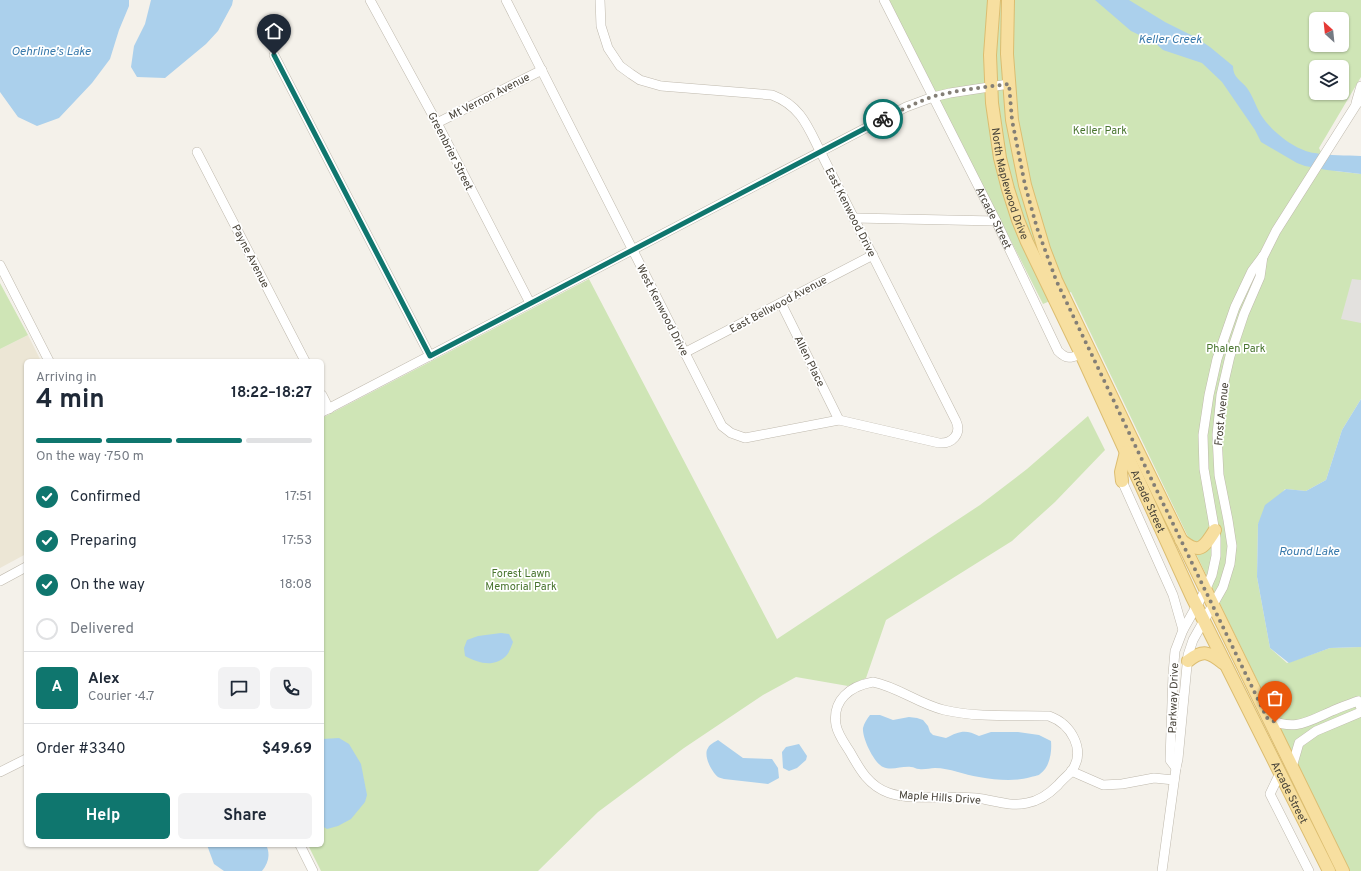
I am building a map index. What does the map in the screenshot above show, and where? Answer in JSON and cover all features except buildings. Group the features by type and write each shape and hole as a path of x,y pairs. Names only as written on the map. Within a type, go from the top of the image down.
{"main road":[{"name":"North Maplewood Drive","path":"994,0 990,55 991,86 999,150 1008,189 1027,242 1085,351"},
{"name":"North Maplewood Drive","path":"1008,0 1007,54 1009,84 1018,153 1034,217 1056,280 1085,351"},
{"name":"Arcade Street","path":"1085,351 1196,606 1328,871"},
{"name":"Arcade Street","path":"1126,445 1180,540 1206,591 1212,606 1343,871"},
{"path":"1122,481 1121,472 1126,445"},
{"path":"1180,540 1189,547 1195,549 1200,548 1206,544 1215,530"},
{"path":"1188,661 1194,656 1203,653 1212,654 1225,664"}],"street":[{"name":"Greenbrier Street","path":"370,0 437,123 530,304"},
{"name":"West Kenwood Drive","path":"506,0 719,422 726,430 745,438 839,420"},
{"name":"East Kenwood Drive","path":"600,0 601,26 608,48 620,66 631,74 650,84 661,86 766,94 788,102 800,113 956,421 958,432 954,439 944,443 839,420"},
{"name":"Arcade Street","path":"884,0 996,221 1058,351 1064,357 1071,358 1085,351"},
{"path":"274,55 430,356"},
{"name":"Mt Vernon Avenue","path":"437,123 542,70"},
{"path":"326,411 906,107 933,97 1009,84"},
{"name":"Frost Avenue","path":"1196,606 1206,591 1216,556 1215,530 1204,469 1203,435 1209,395 1217,359 1235,308 1252,271 1264,255 1276,231 1358,102 1361,86"},
{"name":"Payne Avenue","path":"197,152 303,359"},
{"path":"854,218 996,221"},
{"name":"East Bellwood Avenue","path":"684,353 872,255"},
{"name":"Frost Avenue","path":"1204,621 1222,587 1230,564 1232,546 1219,475 1217,435 1221,394 1230,356 1244,314 1260,277 1264,255"},
{"path":"0,265 49,359"},
{"name":"Allen Place","path":"781,303 839,420"},
{"path":"1122,481 1173,595 1183,630"},
{"path":"0,581 24,568"},
{"name":"Parkway Drive","path":"1176,768 1170,760 1175,651 1183,630 1196,606"},
{"name":"Parkway Drive","path":"1162,871 1178,759 1188,661 1194,640 1204,621"},
{"name":"Maple Hills Drive","path":"873,682 885,685 929,706 961,713 980,715 1049,716 1066,725 1076,742 1076,761 1071,771 1052,791 1029,803 1013,805 976,798 909,797 890,794 879,789 862,773 836,726 838,706 844,696 852,689 863,684 873,682"},
{"path":"1267,718 1286,726 1310,721 1332,710 1358,701 1361,708"},
{"path":"1292,767 1299,743 1316,731 1361,712"},
{"path":"1325,714 1330,725"},
{"path":"1310,721 1316,731"},
{"path":"0,772 24,760"},
{"path":"1071,771 1103,785 1122,784 1154,778 1174,780"},
{"path":"1280,773 1270,794 1309,871"},
{"path":"301,847 314,871"}],"shaded area":[{"path":"1352,279 1361,280 1361,323 1341,319"},
{"path":"28,335 40,359 24,359 24,555 0,568 0,349"}],"green space":[{"path":"889,0 1361,0 1361,77 1349,97 1349,60 1309,60 1309,100 1347,100 1319,148 1325,160 1335,171 1361,174 1361,399 1342,430 1326,480 1306,491 1285,489 1258,524 1257,577 1270,648 1287,663 1330,648 1361,647 1361,871 1350,871 1071,292 1043,304"},
{"name":"Forest Lawn Memorial Park","path":"589,279 777,639 980,505 1027,469 1088,416 1105,450 1055,502 1012,541 886,620 866,678 848,686 796,677 763,695 684,748 598,812 538,871 321,871 309,847 324,847 324,417"},
{"path":"0,283 28,335 0,349"}],"water":[{"name":"Oehrline's Lake","path":"0,0 129,0 129,6 119,30 110,59 92,83 59,118 37,126 18,117 0,92"},
{"path":"151,0 233,0 232,5 218,31 206,44 165,78 137,77 131,67 134,46 145,24"},
{"name":"Keller Creek","path":"1095,0 1129,0 1165,22 1195,37 1233,66 1234,73 1249,91 1261,115 1277,134 1300,148 1315,153 1326,155 1361,156 1361,174 1305,166 1261,142 1255,130 1222,82 1202,63 1163,50 1154,42 1131,31"},
{"name":"Round Lake","path":"1361,399 1361,647 1330,648 1289,663 1270,648 1257,577 1258,524 1265,505 1286,489 1306,491 1326,480 1342,430"},
{"path":"501,633 509,634 513,642 506,656 501,660 486,663 475,661 465,656 464,648 467,640 478,636"},
{"path":"870,715 880,715 893,720 909,717 917,718 923,720 933,735 946,738 962,732 970,732 979,736 991,732 1018,732 1039,735 1051,741 1050,759 1046,767 1039,775 1025,779 1012,780 979,777 941,768 886,768 880,765 872,756 864,738 863,728"},
{"path":"339,738 349,744 361,764 367,795 365,802 351,819 338,826 327,829 324,827 324,739"},
{"path":"718,740 743,758 772,759 778,768 779,778 768,784 718,777 710,767 706,755 711,744"},
{"path":"799,744 807,756 806,760 797,768 789,771 783,768 782,752 786,747"},
{"path":"208,847 267,847 268,849 268,859 262,871 224,871 214,864"}],"way so far":[{"path":"883,119 906,107 933,97 1009,84 1012,120 1025,185 1037,228 1056,280 1267,718 1275,722"}],"route":[{"path":"274,55 430,356 883,119"}],"park label":[{"name":"Keller Park","path":"1100,130"},
{"name":"Phalen Park","path":"1236,348"}]}
